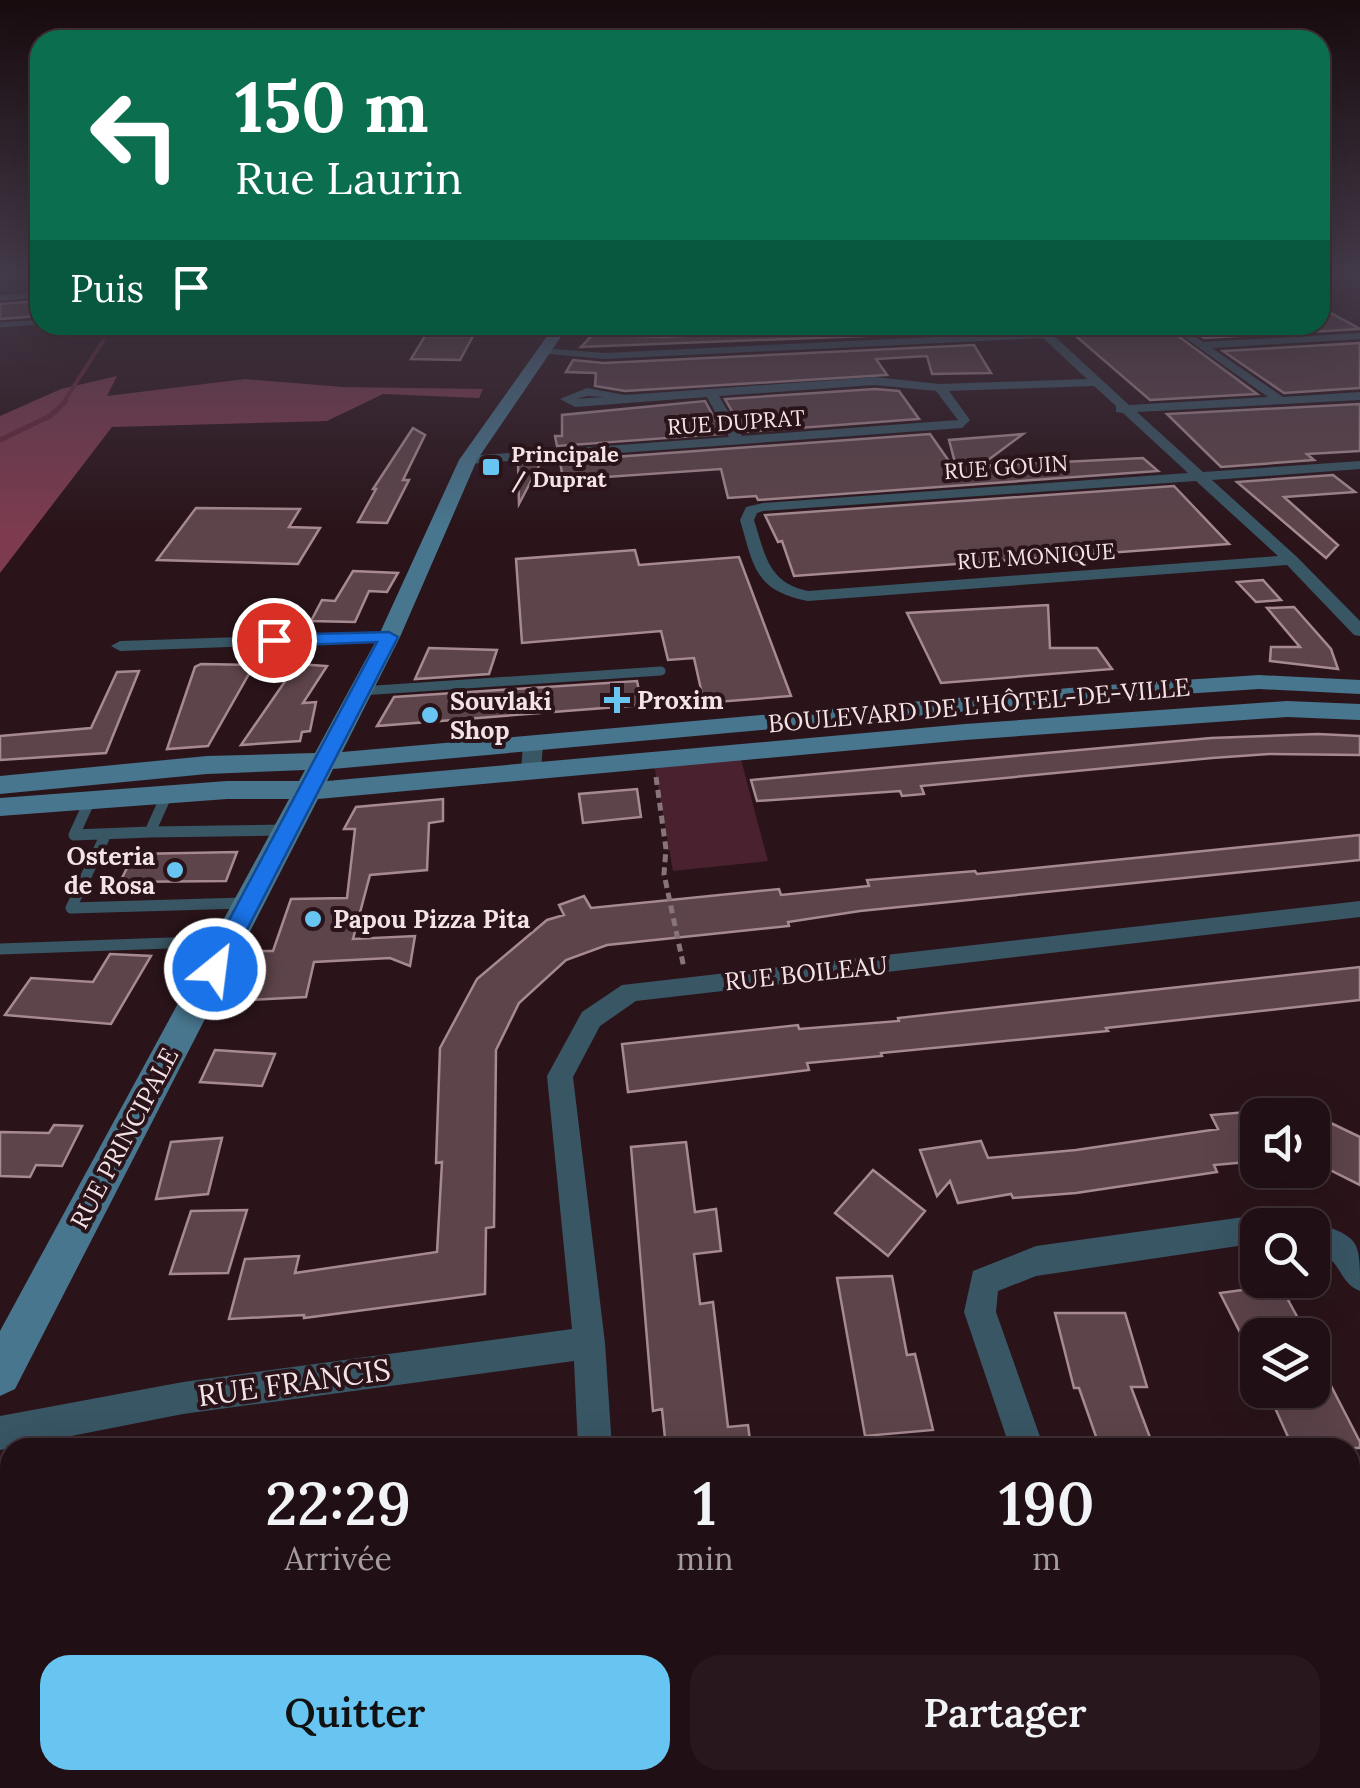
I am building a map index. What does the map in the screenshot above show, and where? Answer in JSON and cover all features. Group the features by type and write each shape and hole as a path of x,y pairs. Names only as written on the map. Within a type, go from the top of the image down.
{"street":[{"name":"RUE PRINCIPALE","path":"0,1374 389,637 468,460 537,358"},
{"path":"1057,358 1099,401 1126,412 1198,476 1291,560 1360,631"},
{"path":"1072,358 1120,401 1126,412"},
{"path":"1220,358 1282,401"},
{"path":"624,399 875,381 940,388 1099,382"},
{"name":"RUE DUPRAT","path":"468,460 962,424 964,420 940,388"},
{"path":"710,393 738,442"},
{"path":"1126,412 1360,396"},
{"name":"RUE GOUIN","path":"784,593 769,583 747,520 750,510 1360,465"},
{"name":"RUE MONIQUE","path":"784,593 808,596 1291,560"},
{"path":"120,646 389,637"},
{"name":"BOULEVARD DE L'HÔTEL-DE-VILLE","path":"0,807 167,794 532,744 612,749 1259,682 1360,687"},
{"name":"BOULEVARD DE L'HÔTEL-DE-VILLE","path":"0,785 207,765 317,775 531,772 612,749 653,759 1287,709 1360,712"},
{"path":"531,772 532,744"},
{"name":"RUE BOILEAU","path":"594,1438 589,1343 560,1076 591,1019 630,992 1360,910"},
{"path":"1024,1438 980,1312 984,1282 1036,1261 1240,1232"},
{"path":"1330,1241 1343,1246 1360,1276"},
{"name":"RUE FRANCIS","path":"0,1432 182,1398 589,1343"}],"lane":[{"path":"360,691 661,672"},
{"path":"150,832 167,794"},
{"path":"90,800 74,836 288,830"},
{"path":"106,834 71,908 250,903"},
{"path":"0,949 186,940 230,942"}],"path":[{"path":"653,759 664,832 664,874 688,985"}],"shaded area":[{"path":"117,376 107,396 245,379 343,387 483,389 479,398 383,394 327,421 112,427 0,573 0,416 61,389"},
{"path":"739,752 768,861 673,871 653,759"}],"building":[{"path":"698,358 886,358 876,359 887,375 625,391 595,386 596,373 566,372 573,360 604,363"},
{"path":"928,358 982,358 991,373 932,374"},
{"path":"1102,358 1209,358 1257,394 1150,400"},
{"path":"1234,358 1360,358 1360,388 1284,393"},
{"path":"875,389 899,391 919,419 744,432 725,399"},
{"path":"705,401 723,434 557,446 555,436 562,436 562,415"},
{"path":"1360,404 1360,451 1307,454 1314,460 1221,467 1167,414"},
{"path":"413,428 425,435 403,480 409,480 387,523 358,522 373,489"},
{"path":"930,434 958,474 949,440 1023,434 980,466 1143,458 1158,471 758,500 756,496 728,498 721,469 563,480 560,461"},
{"path":"541,462 519,504 518,464"},
{"path":"1333,475 1355,492 1284,497 1338,545 1326,558 1237,482"},
{"path":"1174,486 1229,544 794,576 782,541 778,542 765,515"},
{"path":"196,508 300,509 289,527 320,528 298,564 157,560"},
{"path":"635,550 639,565 739,557 791,696 704,703 694,658 668,660 661,631 522,643 516,559"},
{"path":"353,571 398,573 387,592 369,591 355,622 311,621 322,600 335,601"},
{"path":"1263,580 1281,600 1256,602 1237,582"},
{"path":"1048,605 1050,648 1097,648 1112,669 941,683 907,613"},
{"path":"1294,607 1331,649 1338,669 1270,661 1271,647 1300,647 1267,608"},
{"path":"429,648 497,650 489,674 415,679"},
{"path":"297,664 327,666 303,703 316,702 310,731 302,732 300,741 241,745"},
{"path":"254,665 208,746 167,749 195,667"},
{"path":"139,671 106,753 0,760 0,736 91,728 117,672"},
{"path":"637,681 642,705 377,726 394,697"},
{"path":"1360,736 1360,755 1212,758 921,786 924,794 902,796 900,791 757,801 751,780 1211,738"},
{"path":"637,789 641,817 583,823 579,794"},
{"path":"443,799 443,821 429,823 427,870 370,875 353,939 415,936 410,966 390,958 314,962 306,997 248,1000 262,951 273,951 291,899 347,898 355,829 344,829 356,807"},
{"path":"1360,835 1360,860 860,911 788,922 789,926 607,945 566,960 519,1003 496,1050 494,1227 486,1228 485,1294 304,1318 229,1319 245,1259 299,1256 295,1273 437,1252 442,1162 436,1163 440,1048 477,979 547,920 564,915 559,905 584,896 591,908 779,889 781,895 869,886 867,880 975,871 977,874"},
{"path":"237,852 226,881 120,882 134,854"},
{"path":"110,954 151,956 111,1024 5,1015 31,978 93,982"},
{"path":"1360,967 1360,1000 1106,1028 1108,1031 881,1053 882,1056 807,1063 809,1070 628,1092 622,1044 798,1025 799,1029 899,1021 898,1018"},
{"path":"215,1050 275,1054 262,1086 200,1082"},
{"path":"1240,1113 1240,1163 1214,1165 1217,1172 1076,1193 1013,1198 1011,1194 958,1203 950,1181 937,1196 920,1150 981,1141 988,1158 1076,1150 1218,1129 1211,1115"},
{"path":"1330,1123 1360,1137 1360,1185 1330,1170"},
{"path":"54,1125 82,1126 62,1166 36,1165 30,1177 0,1176 0,1132 49,1133"},
{"path":"222,1138 208,1194 156,1199 171,1142"},
{"path":"686,1142 695,1212 716,1209 721,1251 694,1254 700,1304 713,1302 728,1427 748,1425 750,1438 665,1438 662,1409 653,1411 631,1147"},
{"path":"873,1170 925,1211 888,1256 835,1213"},
{"path":"247,1210 228,1273 170,1274 191,1211"},
{"path":"892,1276 907,1355 915,1354 933,1430 865,1436 837,1278"},
{"path":"1240,1290 1240,1298 1287,1298 1298,1318 1240,1318 1240,1332 1220,1293"},
{"path":"1055,1313 1125,1313 1147,1387 1131,1387 1150,1438 1096,1438 1079,1388 1074,1388"},
{"path":"1330,1384 1358,1438 1289,1438 1275,1408 1330,1408"}],"waterway":[{"path":"63,403 92,358"},
{"path":"0,440 50,416 66,401"}],"place":[{"name":"Principale / Duprat","path":"491,467"},
{"name":"Proxim","path":"617,700"},
{"name":"Souvlaki Shop","path":"430,715"},
{"name":"Osteria de Rosa","path":"175,870"},
{"name":"Papou Pizza Pita","path":"313,919"}],"route":[{"path":"215,969 389,637 274,640"}]}
